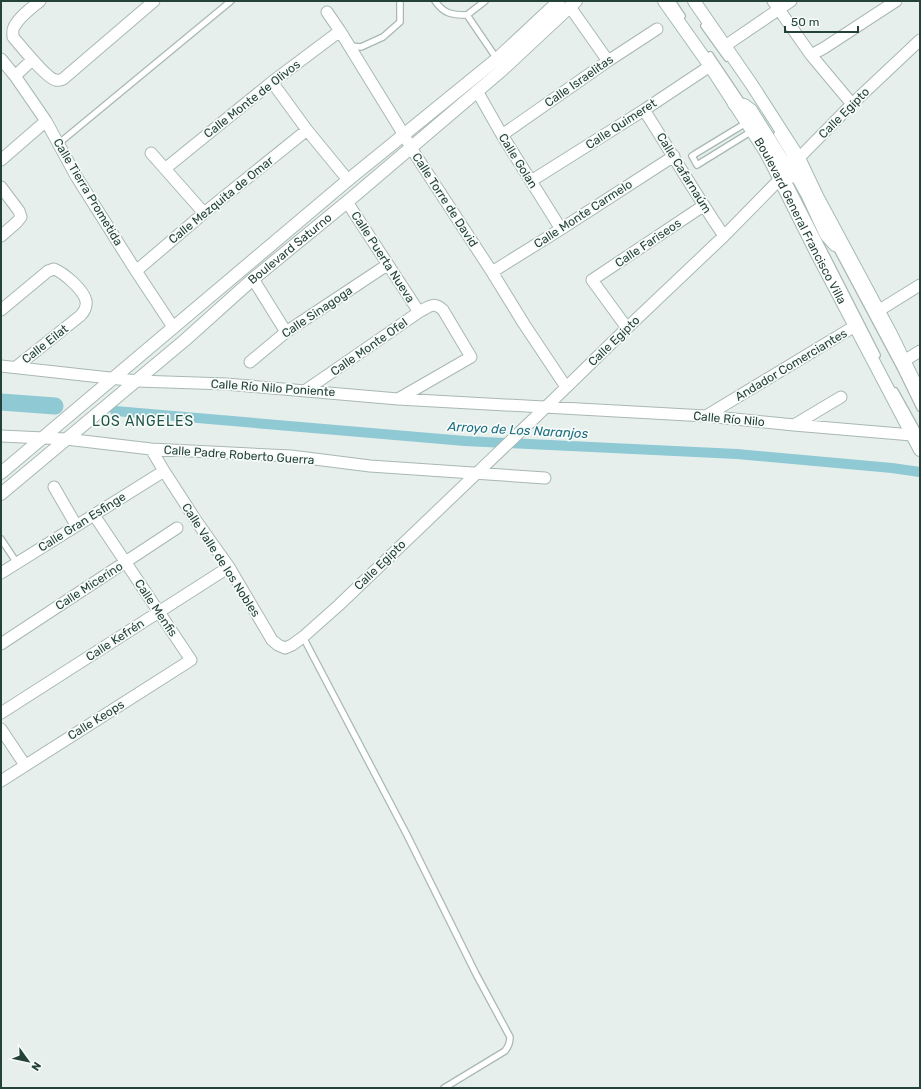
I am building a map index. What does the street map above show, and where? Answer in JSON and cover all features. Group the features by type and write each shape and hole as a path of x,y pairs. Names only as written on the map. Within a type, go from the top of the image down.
{"street":[{"path":"40,1 20,20 12,32 13,36 32,60 56,80 59,80 68,74 154,1"},
{"name":"Boulevard General Francisco Villa","path":"664,1 739,104 749,127 784,177 816,252 855,326 916,435 920,450"},
{"path":"690,1 725,46 752,85 795,161 817,196 840,247 878,311 920,393"},
{"path":"725,46 776,5 791,1"},
{"path":"811,55 896,1"},
{"path":"568,3 608,61"},
{"name":"Boulevard Saturno","path":"1,473 348,180 568,3"},
{"name":"Boulevard Saturno","path":"1,494 185,340 253,279 347,202 501,71 568,3"},
{"path":"776,5 811,55 852,104"},
{"name":"Calle Torre de David","path":"327,12 411,148 566,387"},
{"name":"Calle Israelitas","path":"502,135 608,61 657,29"},
{"name":"Calle Monte de Olivos","path":"166,168 272,82 340,31"},
{"name":"Calle Egipto","path":"303,637 339,605 724,236 784,177 795,161 852,104 920,40"},
{"name":"Calle Tierra Prometida","path":"1,59 15,76 46,121 76,176 136,271 174,327"},
{"path":"15,76 32,60"},
{"name":"Calle Quimeret","path":"531,181 644,110 710,66"},
{"path":"272,82 307,130 348,180"},
{"name":"Calle Golan","path":"477,91 502,135 561,230"},
{"path":"739,104 751,110 783,161 788,163 795,161"},
{"name":"Calle Cafarnaúm","path":"644,110 674,156 703,206 724,236"},
{"path":"1,160 46,121"},
{"name":"Calle Mezquita de Omar","path":"136,271 204,213 307,130"},
{"path":"152,153 204,213"},
{"name":"Calle Monte Carmelo","path":"492,272 561,230 674,156"},
{"path":"784,177 793,176 798,178 823,230 831,241 840,247"},
{"path":"1,187 21,216 17,222 1,236"},
{"name":"Calle Puerta Nueva","path":"347,202 419,312"},
{"name":"Calle Fariseos","path":"627,328 592,280 703,206"},
{"name":"Calle Sinagoga","path":"250,362 286,332 387,265"},
{"name":"Calle Eilat","path":"1,310 48,271 54,269 62,272 78,288 86,302 86,307 80,316 16,367"},
{"path":"253,279 286,332"},
{"path":"878,311 920,285"},
{"name":"Calle Puerta Nueva","path":"398,399 471,358 443,310 436,305 433,305"},
{"name":"Calle Monte Ofel","path":"306,390 419,312 433,305"},
{"name":"Andador Comerciantes","path":"706,416 855,326"},
{"path":"904,361 920,351"},
{"name":"Calle Río Nilo Poniente","path":"1,366 136,381 226,384 398,399 546,407"},
{"path":"794,425 841,397"},
{"name":"Calle Río Nilo","path":"546,407 706,416 916,435"},
{"name":"Calle Padre Roberto Guerra","path":"1,436 66,439 151,449 291,456 370,466 477,472 545,478"},
{"name":"Calle Valle de los Nobles","path":"151,449 197,522 229,568 272,640 284,648 292,645 303,637"},
{"name":"Calle Gran Esfinge","path":"1,573 164,471"},
{"path":"54,487 76,525"},
{"name":"Calle Menfis","path":"94,515 191,660"},
{"name":"Calle Micerino","path":"1,644 177,528"},
{"name":"Calle Kefrén","path":"1,713 229,568"},
{"name":"Calle Keops","path":"1,780 191,660"},
{"path":"1,729 25,765"}],"lane":[{"path":"58,144 231,1"},
{"path":"349,46 361,47 383,37 400,22 400,1"},
{"path":"435,1 439,7 451,15 467,15 485,1"},
{"path":"672,1 693,33 720,69 739,104 784,177 834,270 916,435"},
{"path":"690,1 719,49 749,88 795,161"},
{"path":"467,15 497,59"},
{"path":"749,127 697,165 692,156 749,127"},
{"path":"840,247 920,408"},
{"path":"1,539 17,563"},
{"path":"303,637 407,834 476,974 510,1037 509,1046 505,1051 444,1088"}],"waterway":[{"path":"1,402 55,406"},
{"name":"Arroyo de Los Naranjos","path":"115,411 465,441 737,454 892,468 920,472"}],"district":[{"name":"LOS ANGELES","path":"143,421"}]}
